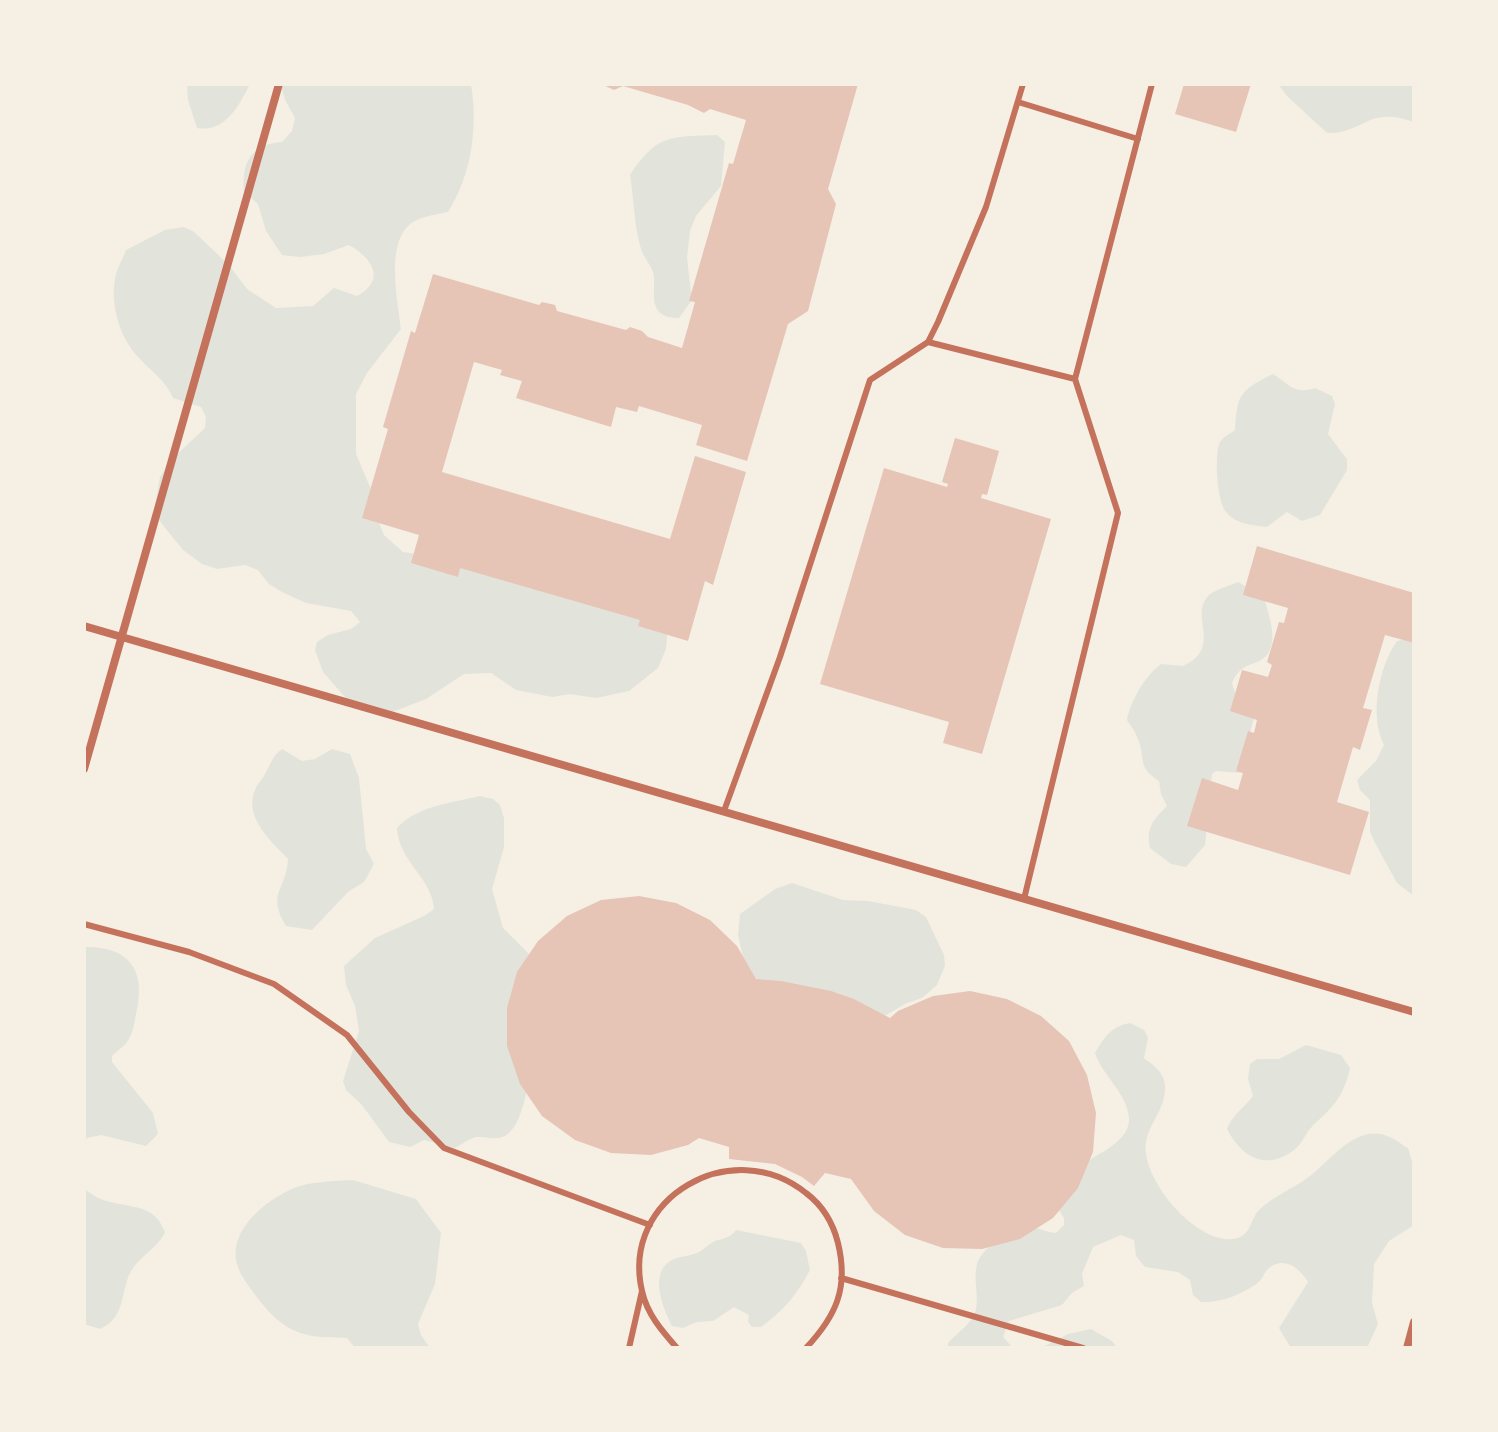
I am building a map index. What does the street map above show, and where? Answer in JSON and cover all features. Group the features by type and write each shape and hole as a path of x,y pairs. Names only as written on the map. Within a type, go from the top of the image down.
{"street":[{"path":"84,769 279,84"},
{"path":"84,626 1414,1012"},
{"path":"1407,1348 1414,1322"}],"lane":[{"path":"724,811 780,657 870,380 928,342 986,207 1023,84"},
{"path":"1024,899 1118,513 1075,379 1152,84"},
{"path":"1018,102 1138,139"},
{"path":"928,342 1075,379"},
{"path":"84,924 189,952 274,984 347,1035 409,1112 444,1148 650,1225"},
{"path":"629,1348 642,1291 640,1258 650,1225 669,1198 696,1179 727,1169 760,1170 791,1181 817,1201 835,1229 843,1261 840,1295 827,1326 806,1348"},
{"path":"841,1278 1083,1348"},
{"path":"642,1291 655,1323 677,1348"}],"shaded area":[{"path":"187,84 250,84 241,101 223,122 197,128 188,100"},
{"path":"277,84 471,84 473,133 463,182 448,212 417,220 406,228 400,239 395,269 401,329 367,373 356,394 356,454 373,494 375,513 384,535 403,552 669,612 666,649 658,668 629,691 596,698 570,694 552,697 516,690 491,673 464,674 426,699 387,714 351,704 323,672 315,650 317,642 328,635 351,629 360,622 351,611 306,603 269,584 258,570 245,565 217,569 202,564 183,550 154,511 160,477 170,461 205,428 206,417 201,407 173,398 163,382 134,352 123,333 116,312 114,290 126,250 165,230 183,227 193,231 229,265 247,289 276,308 313,306 334,288 357,296 372,283 374,276 370,263 349,245 324,254 300,257 282,255 266,231 258,204 244,192 244,172 251,156 263,146 282,142 292,131 295,118 281,86"},
{"path":"1278,84 1414,84 1414,122 1376,118 1350,129 1327,133"},
{"path":"717,135 725,142 721,186 696,216 690,231 687,258 692,300 679,318 668,317 660,313 654,301 653,272 639,240 630,175 648,152 666,140"},
{"path":"1273,374 1297,389 1315,388 1332,396 1335,404 1328,434 1347,459 1347,470 1320,515 1302,521 1287,512 1267,527 1239,521 1226,512 1217,478 1217,457 1220,442 1235,430 1237,408 1243,394"},
{"path":"1238,582 1264,597 1272,634 1267,655 1244,667 1232,683 1239,706 1254,718 1248,740 1248,769 1241,773 1216,771 1212,774 1205,845 1186,867 1171,864 1150,848 1152,824 1167,806 1159,781 1144,766 1140,744 1127,720 1140,689 1155,669 1161,664 1183,666 1195,659 1204,641 1204,603 1212,593"},
{"path":"1407,639 1414,642 1414,896 1397,883 1375,843 1370,832 1370,800 1360,790 1357,780 1376,761 1384,745 1377,720 1381,677 1397,641"},
{"path":"282,749 302,761 315,759 332,749 350,754 359,778 366,849 374,864 364,882 348,892 312,930 286,926 280,915 277,899 288,859 261,828 253,810 256,788"},
{"path":"480,796 493,799 500,805 504,818 504,847 492,889 503,928 539,964 529,1080 517,1122 508,1134 497,1138 474,1138 455,1148 424,1140 410,1147 389,1142 362,1105 346,1090 343,1081 359,1031 344,966 375,938 434,909 428,888 403,851 397,828 424,810"},
{"path":"792,883 843,900 868,901 916,910 926,917 944,955 945,966 937,985 922,998 886,1015 865,1020 769,988 746,971 738,935 740,914 775,889"},
{"path":"84,947 111,950 122,955 135,971 139,994 131,1036 112,1056 112,1062 153,1113 158,1134 146,1146 101,1135 87,1138 84,1144"},
{"path":"1130,1023 1144,1030 1148,1038 1144,1058 1160,1073 1165,1085 1161,1108 1146,1142 1152,1174 1175,1208 1206,1233 1223,1239 1242,1236 1256,1213 1265,1205 1310,1176 1355,1139 1376,1134 1390,1137 1408,1148 1414,1168 1414,1225 1389,1241 1374,1264 1372,1303 1378,1324 1367,1348 1291,1348 1279,1328 1308,1282 1290,1265 1278,1263 1267,1270 1254,1286 1240,1294 1201,1302 1193,1295 1190,1280 1178,1272 1145,1267 1136,1256 1134,1240 1121,1235 1093,1247 1082,1274 1084,1286 1072,1293 1062,1305 1009,1321 1003,1337 1013,1348 948,1348 948,1343 974,1314 977,1304 976,1269 984,1252 1004,1234 1019,1227 1029,1226 1056,1233 1064,1225 1064,1218 1055,1204 1068,1176 1122,1137 1129,1118 1127,1109 1095,1053 1109,1033"},
{"path":"1306,1045 1341,1055 1350,1068 1345,1086 1335,1103 1294,1150 1273,1160 1255,1158 1239,1147 1227,1129 1253,1096 1248,1079 1250,1064 1257,1059 1279,1059"},
{"path":"353,1180 416,1199 441,1233 435,1284 418,1324 430,1348 355,1348 347,1338 314,1336 296,1331 271,1314 240,1272 236,1251 238,1239 244,1227 263,1207 297,1187"},
{"path":"84,1189 101,1199 147,1211 160,1223 165,1233 131,1271 118,1311 100,1329 84,1324"},
{"path":"736,1230 801,1243 810,1270 800,1287 783,1309 761,1327 752,1327 748,1322 749,1315 734,1307 713,1321 697,1322 683,1328 672,1326 660,1290 661,1272 674,1259 699,1252"},
{"path":"1091,1329 1112,1341 1117,1348 1041,1348 1068,1334"}],"building":[{"path":"601,84 858,84 828,189 836,204 808,311 788,324 747,461 696,445 702,425 639,406 637,412 616,407 611,427 516,398 522,381 500,375 502,370 474,362 442,472 670,539 695,456 746,472 713,585 705,581 688,641 638,626 640,620 460,568 458,577 411,563 419,535 362,518 388,429 383,427 411,331 415,333 433,274 539,305 542,302 555,305 557,311 626,330 630,327 648,337 682,348 695,302 689,301 729,163 733,164 746,120 710,109 704,113 688,105 623,86 614,90"},
{"path":"1184,84 1251,84 1236,132 1175,114"},
{"path":"955,438 999,451 987,495 982,494 981,498 1051,519 982,754 943,743 949,722 820,684 884,468 947,487 948,484 942,482"},
{"path":"1257,546 1414,593 1414,643 1385,635 1363,708 1372,710 1360,750 1353,747 1337,802 1369,812 1350,875 1187,826 1202,778 1238,790 1243,773 1236,771 1248,731 1254,733 1257,720 1230,711 1242,670 1268,677 1272,665 1267,662 1279,622 1284,623 1288,608 1243,595"},
{"path":"639,896 676,903 710,920 737,946 756,979 831,991 890,1018 898,1011 933,996 970,991 1007,999 1041,1016 1069,1041 1087,1075 1096,1113 1093,1152 1078,1188 1053,1218 1020,1239 982,1249 943,1248 905,1235 874,1211 851,1179 825,1173 814,1186 775,1164 729,1159 729,1147 699,1138 688,1145 651,1155 611,1153 575,1140 542,1116 520,1084 507,1046 507,1008 517,972 538,941 567,916 601,900"}]}
